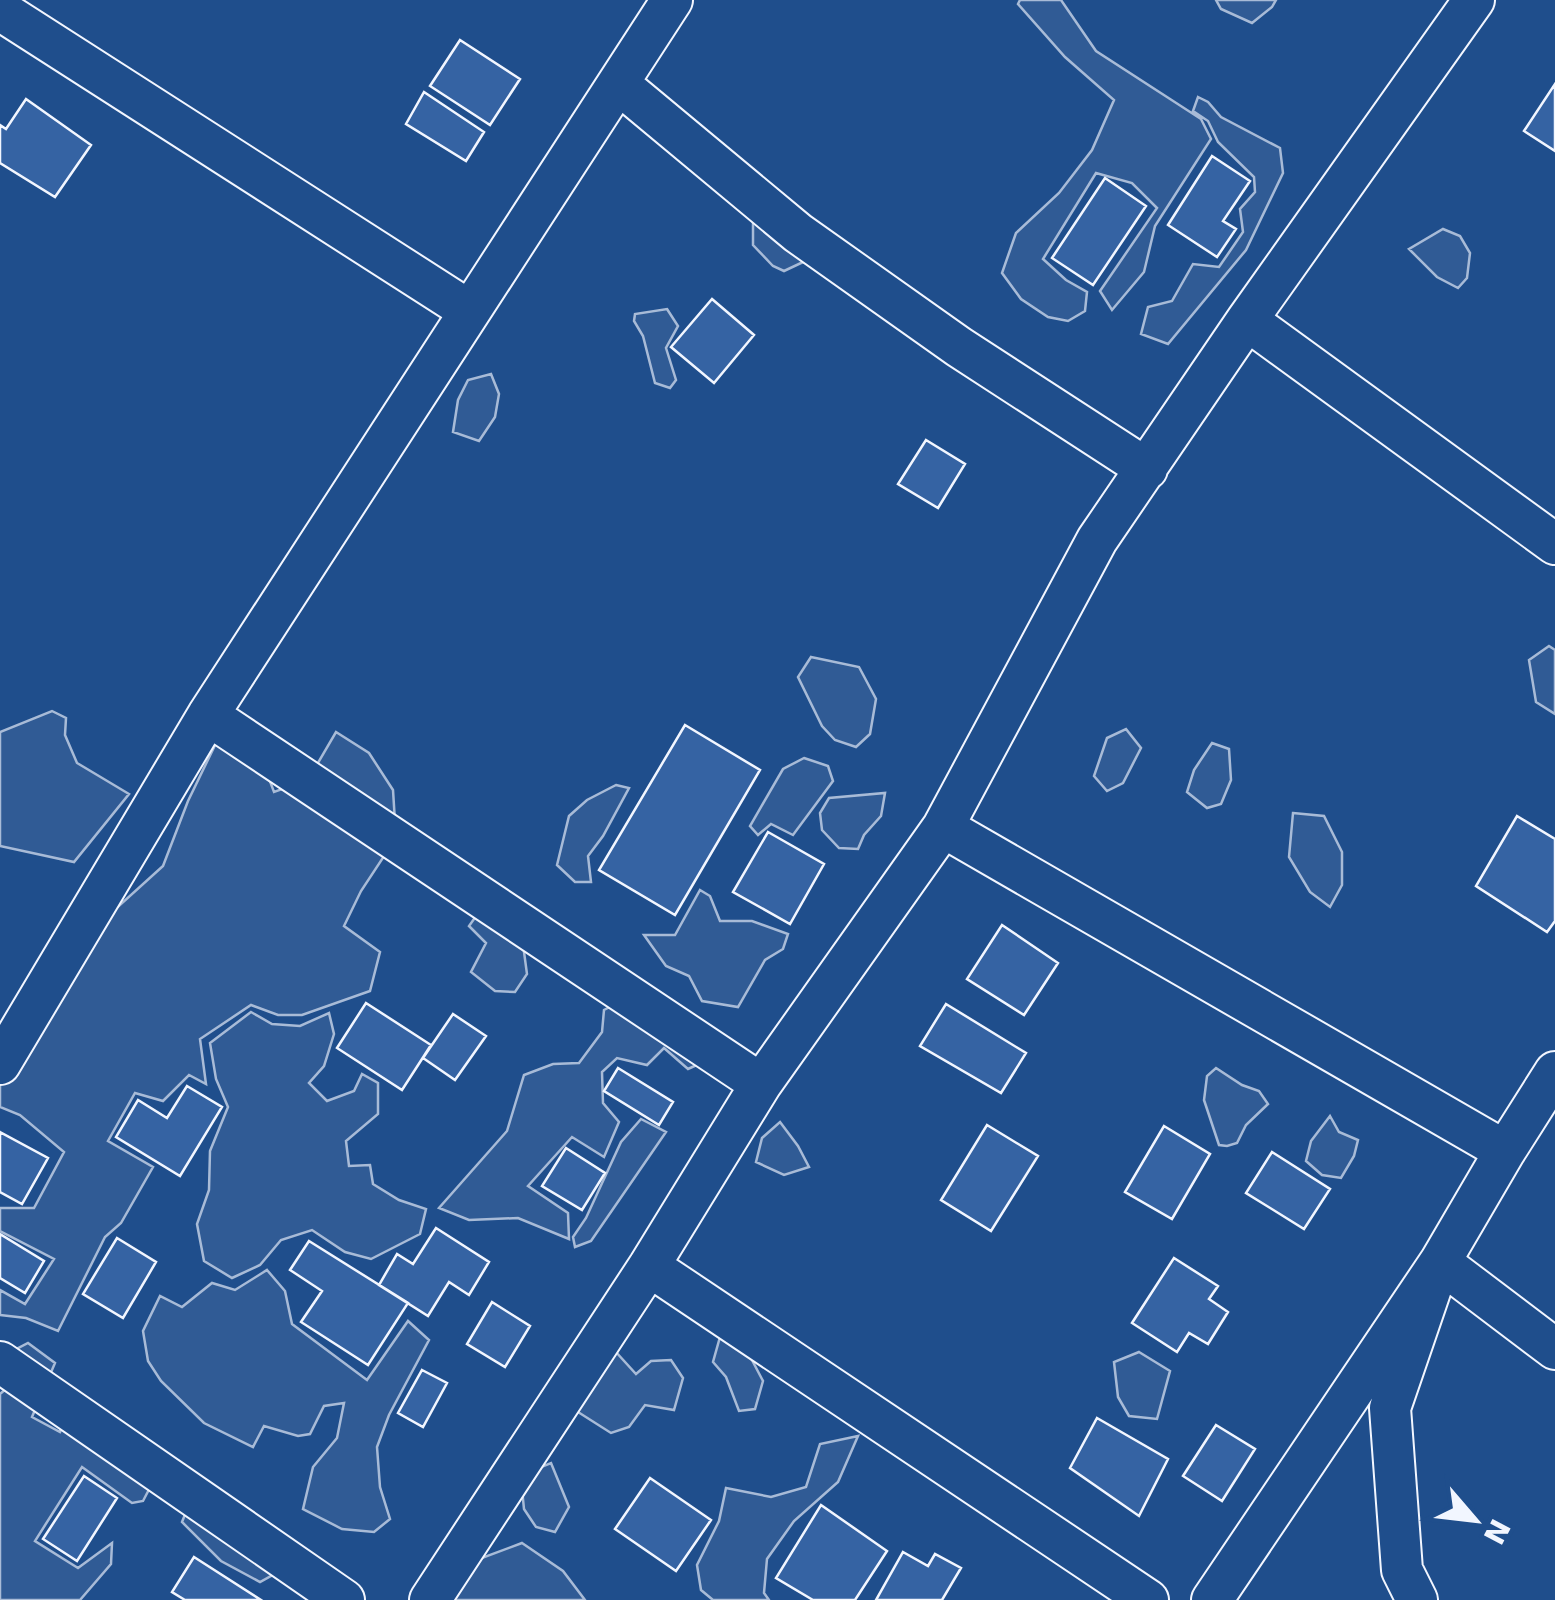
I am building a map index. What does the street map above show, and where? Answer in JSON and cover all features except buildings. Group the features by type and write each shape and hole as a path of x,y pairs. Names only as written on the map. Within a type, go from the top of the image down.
{"street":[{"path":"0,1064 208,715 672,0"},
{"path":"430,1600 649,1266 761,1084 943,827 1097,540 1474,0"},
{"path":"0,10 468,310"},
{"path":"619,84 798,233 959,346 1147,469"},
{"path":"1247,320 1555,544"},
{"path":"208,715 761,1084"},
{"path":"943,827 1504,1151"},
{"path":"1218,1599 1440,1262 1555,1072"},
{"path":"1440,1262 1555,1349"},
{"path":"1417,1600 1402,1570 1390,1408 1440,1262"},
{"path":"649,1266 1148,1600"},
{"path":"0,1362 344,1600"}],"shaded area":[{"path":"1020,0 1061,0 1096,51 1201,119 1211,139 1155,226 1144,272 1112,310 1100,291 1157,208 1132,183 1096,173 1043,259 1087,292 1085,311 1068,321 1048,317 1021,299 1002,273 1016,233 1059,193 1092,150 1114,100 1065,57 1018,4"},
{"path":"1216,0 1276,0 1252,23 1221,9"},
{"path":"1198,97 1221,117 1280,148 1283,173 1246,250 1168,344 1141,334 1148,307 1172,301 1193,264 1219,267 1243,232 1240,209 1255,192 1254,177 1218,142 1208,121 1193,111"},
{"path":"753,210 816,256 784,271 773,266 753,245"},
{"path":"1443,229 1460,236 1470,253 1467,278 1458,288 1437,277 1409,249"},
{"path":"667,309 678,326 666,348 676,380 670,388 655,383 643,336 634,321 635,314"},
{"path":"491,374 499,394 495,417 479,441 453,432 458,400 468,380"},
{"path":"1549,646 1555,650 1555,714 1536,702 1529,660"},
{"path":"811,657 859,667 876,699 870,734 856,747 835,740 822,726 798,677"},
{"path":"52,711 66,718 65,735 77,763 129,794 74,862 0,846 0,732"},
{"path":"1126,729 1141,748 1123,783 1107,791 1094,776 1107,738"},
{"path":"336,732 369,753 393,790 396,838 361,891 344,926 380,952 370,991 302,1015 278,1015 251,1005 200,1039 206,1084 189,1075 163,1101 135,1093 108,1141 153,1167 121,1223 105,1237 58,1331 26,1318 0,1315 0,1290 25,1304 54,1259 0,1231 0,1208 34,1208 64,1152 20,1115 0,1107 0,1047 90,932 163,866 218,739 262,760 274,792 308,780"},
{"path":"1212,743 1229,749 1231,780 1221,804 1207,808 1187,792 1194,770"},
{"path":"804,758 828,766 833,781 793,835 771,824 758,835 750,826 783,769"},
{"path":"616,785 629,788 588,856 591,882 575,882 557,865 569,816 587,800"},
{"path":"885,793 881,816 864,835 858,849 839,848 822,830 820,813 829,798"},
{"path":"1293,813 1324,816 1342,852 1342,885 1330,907 1310,892 1289,857"},
{"path":"700,890 710,896 720,921 752,921 788,934 783,949 765,960 738,1007 702,1001 689,976 666,966 644,935 675,935"},
{"path":"486,902 522,937 527,974 515,992 495,991 471,972 486,943 469,926"},
{"path":"631,996 699,1064 688,1069 664,1048 647,1065 617,1058 602,1072 603,1103 619,1122 604,1157 572,1137 528,1186 568,1213 569,1239 518,1218 469,1220 439,1208 507,1131 524,1075 553,1064 579,1063 602,1032 604,1010"},
{"path":"251,1012 272,1024 300,1026 329,1013 334,1034 324,1066 309,1083 327,1101 354,1091 362,1074 378,1083 378,1114 346,1141 349,1166 370,1165 373,1184 399,1200 426,1209 420,1234 371,1259 345,1252 312,1230 281,1240 260,1265 232,1278 204,1261 197,1224 209,1190 210,1151 228,1107 216,1079 210,1043"},
{"path":"1216,1068 1259,1091 1268,1104 1246,1125 1237,1143 1227,1146 1219,1145 1204,1100 1207,1076"},
{"path":"1330,1116 1339,1132 1358,1140 1341,1178 1322,1175 1306,1161 1311,1141"},
{"path":"641,1119 666,1132 591,1241 575,1247 573,1237 586,1218 621,1142"},
{"path":"780,1122 809,1167 784,1175 756,1162 762,1138"},
{"path":"267,1270 285,1291 292,1324 367,1380 408,1321 429,1340 389,1415 377,1447 380,1487 390,1519 374,1532 342,1529 303,1509 313,1467 337,1438 344,1403 324,1406 310,1434 298,1436 264,1426 253,1447 204,1423 161,1381 148,1361 143,1331 160,1296 182,1307 212,1283 235,1290"},
{"path":"720,1337 743,1343 763,1381 755,1409 739,1411 726,1377 713,1362"},
{"path":"28,1343 55,1363 32,1417 60,1432 71,1408 156,1476 143,1501 132,1503 82,1467 35,1541 78,1568 112,1543 111,1564 80,1600 0,1600 0,1394 15,1381 7,1354"},
{"path":"615,1351 636,1374 651,1361 671,1360 683,1378 674,1410 645,1405 629,1427 611,1433 578,1412 567,1373"},
{"path":"1139,1352 1170,1371 1157,1419 1129,1416 1118,1397 1114,1362"},
{"path":"858,1436 838,1482 794,1521 767,1559 764,1593 769,1600 713,1600 701,1590 697,1565 719,1521 726,1488 771,1497 806,1487 820,1444"},
{"path":"551,1463 569,1507 555,1532 536,1527 524,1509 522,1489 531,1471"},
{"path":"192,1497 287,1567 260,1582 221,1561 182,1522"},
{"path":"522,1543 563,1571 585,1600 448,1600 479,1559"}]}
